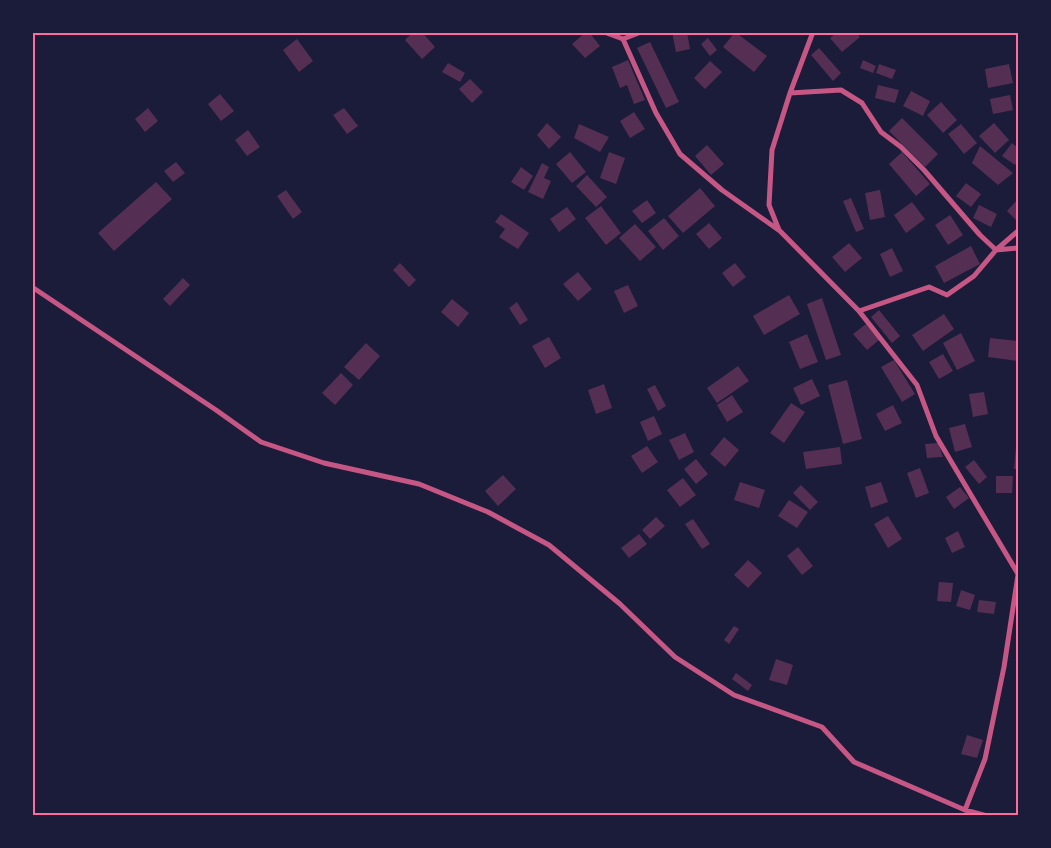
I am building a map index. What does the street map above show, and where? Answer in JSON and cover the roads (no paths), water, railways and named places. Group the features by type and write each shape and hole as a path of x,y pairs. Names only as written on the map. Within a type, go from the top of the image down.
{"street":[{"path":"604,32 623,40 656,113 680,154 722,190 780,231 858,311 918,385 936,436 1018,575 1004,667 984,759 965,810"},
{"path":"623,40 641,32"},
{"path":"780,231 768,205 772,150 813,32"},
{"path":"790,94 840,90 862,103 881,132 901,147 924,170 980,235 996,250 1018,248"},
{"path":"858,311 929,287 947,295 974,276 996,250 1018,231"},
{"path":"32,287 261,442 324,463 419,484 488,512 549,545 620,604 675,657 734,695 822,727 854,762 965,810 987,816"}]}
